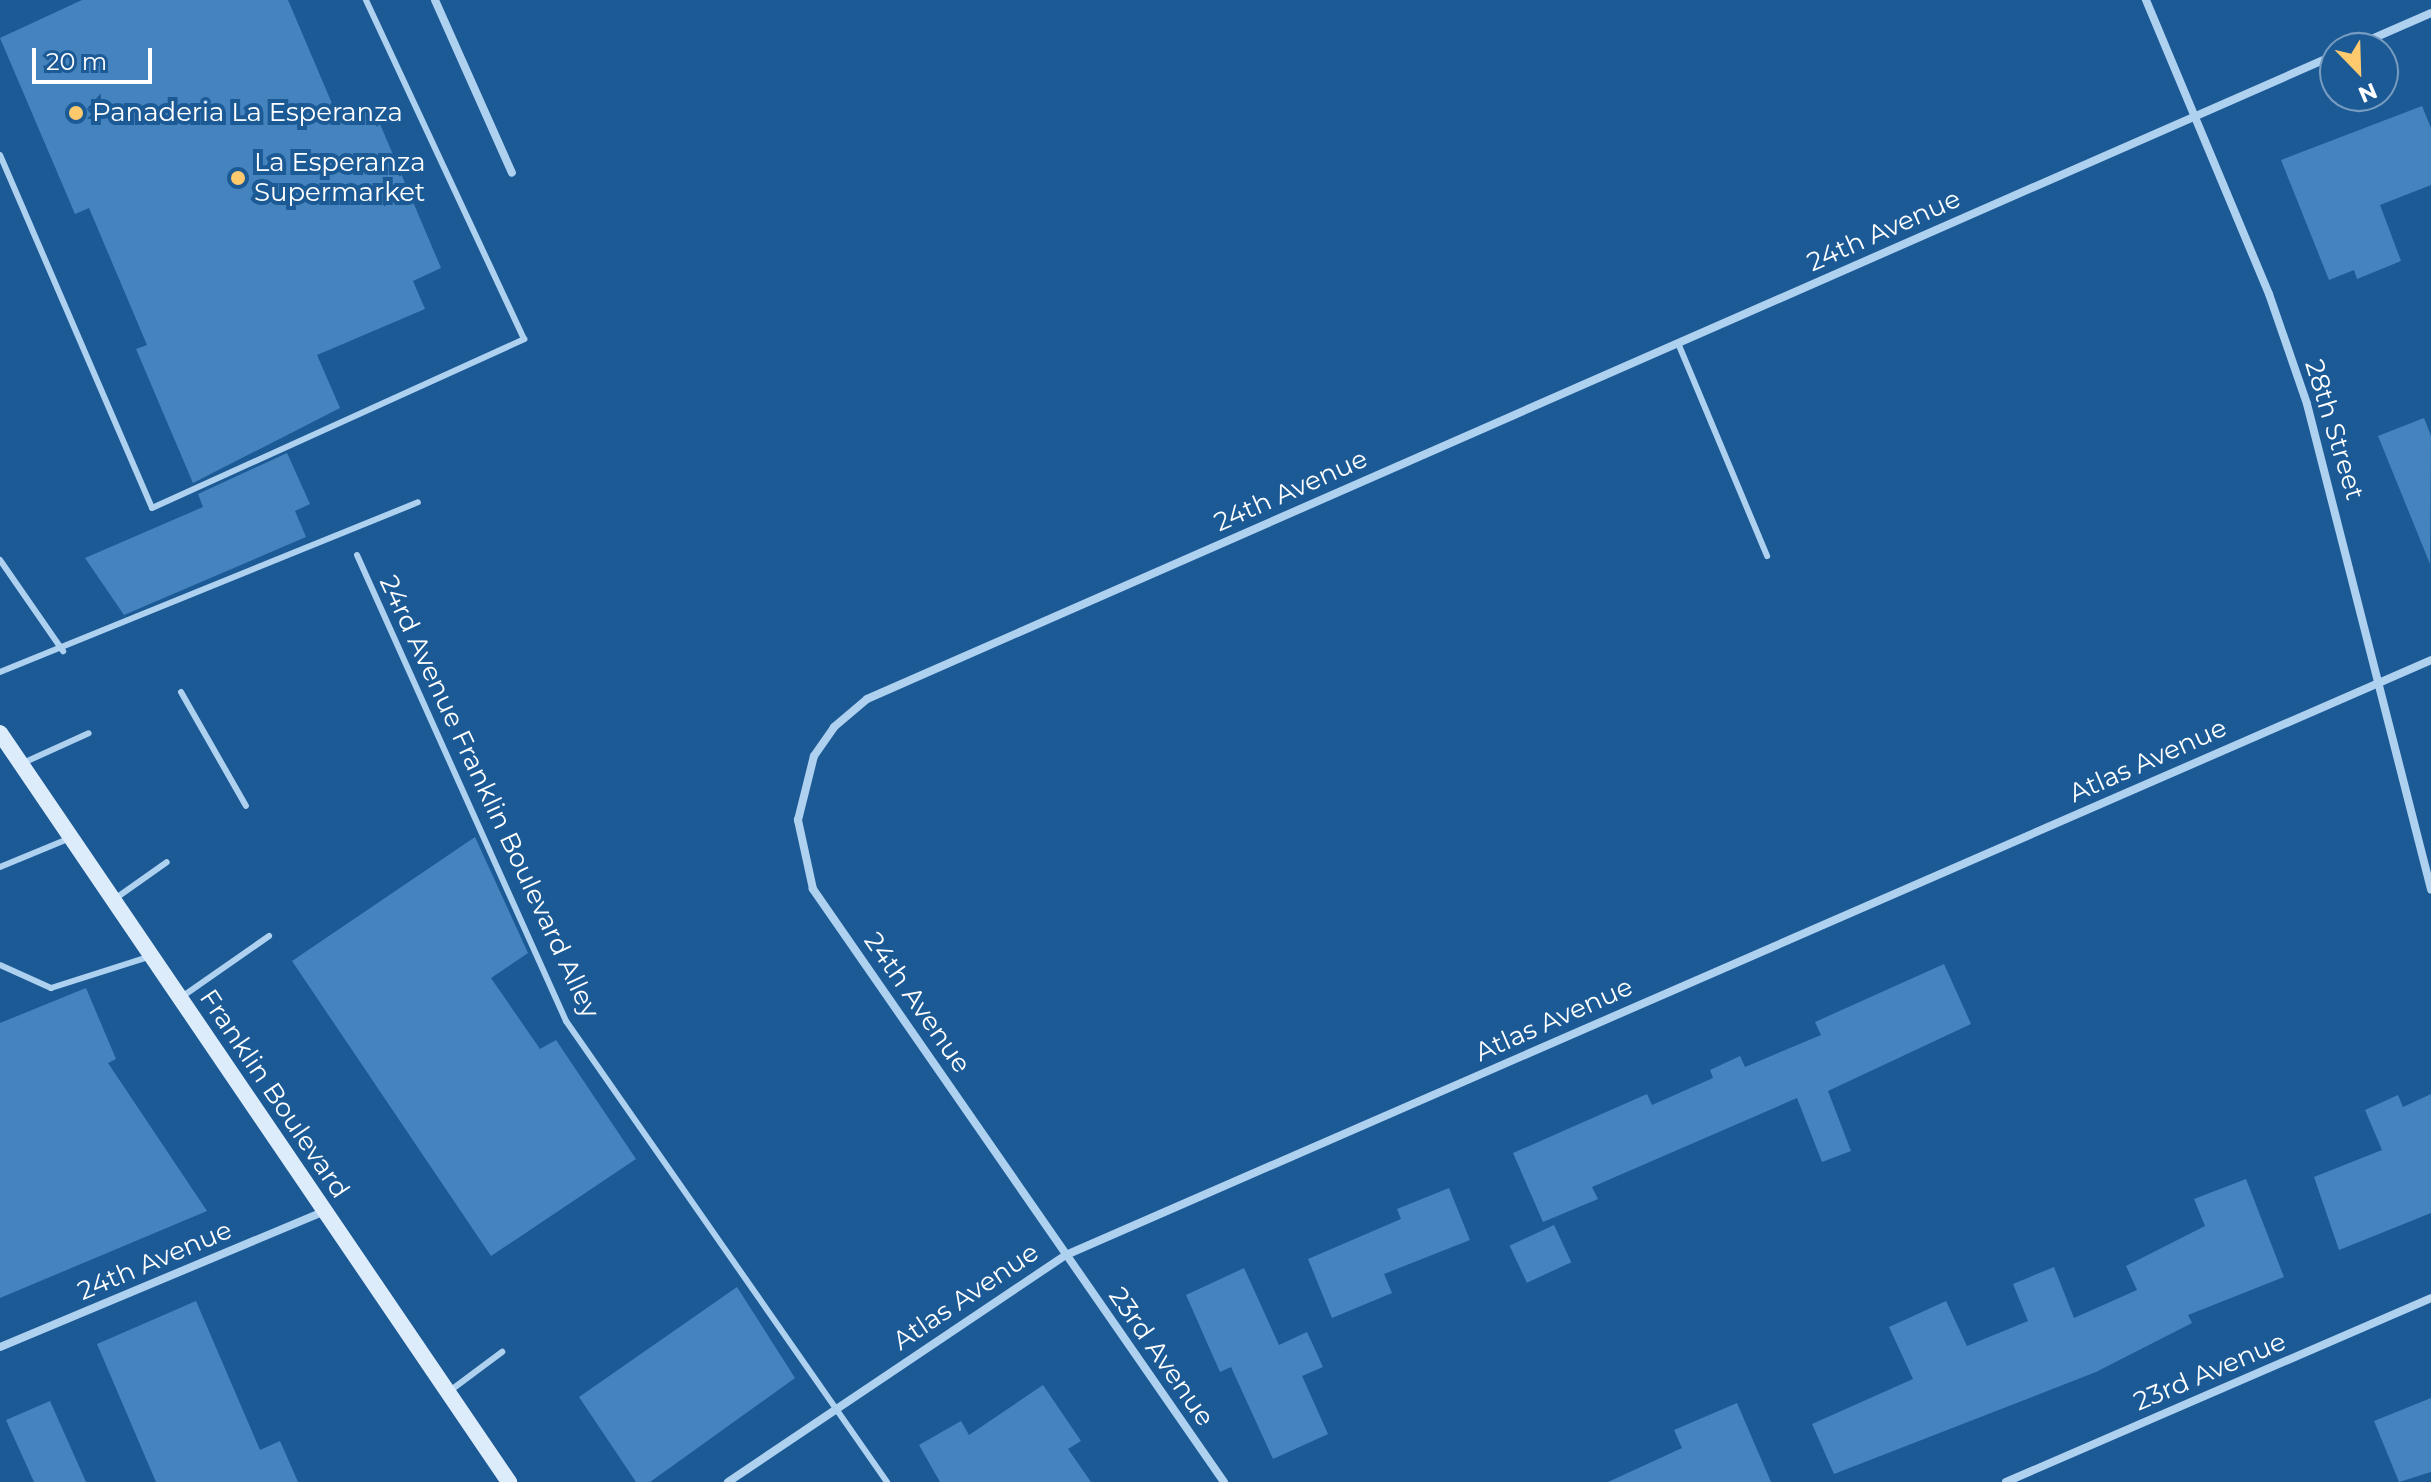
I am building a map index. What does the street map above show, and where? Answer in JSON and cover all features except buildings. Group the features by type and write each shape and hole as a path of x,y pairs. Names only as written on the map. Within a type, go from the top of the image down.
{"main road":[{"name":"Franklin Boulevard","path":"0,733 509,1482"}],"street":[{"path":"435,0 512,173"},
{"name":"28th Street","path":"2146,0 2196,116 2307,404 2431,889"},
{"path":"2388,32 2431,13"},
{"name":"24th Avenue","path":"1066,1255 813,889 798,820 814,756 867,699 2319,62"},
{"name":"Atlas Avenue","path":"728,1482 1066,1255 2431,660"},
{"name":"24th Avenue","path":"0,1347 325,1211"},
{"name":"23rd Avenue","path":"1066,1255 1224,1482"},
{"name":"23rd Avenue","path":"2006,1482 2431,1298"}],"lane":[{"path":"0,155 152,508 524,339 366,0"},
{"path":"1678,343 1767,556"},
{"path":"0,672 63,651 418,502"},
{"name":"24rd Avenue Franklin Boulevard Alley","path":"357,555 566,1021 887,1482"},
{"path":"0,560 63,651"},
{"path":"0,576 8,573"},
{"path":"181,692 246,806"},
{"path":"21,763 89,733"},
{"path":"0,867 71,837"},
{"path":"113,900 167,862"},
{"path":"180,998 269,936"},
{"path":"0,965 51,988 151,956"},
{"path":"448,1392 502,1352"}],"place":[{"name":"Panaderia La Esperanza","path":"76,113"},
{"name":"La Esperanza Supermarket","path":"238,178"}]}
